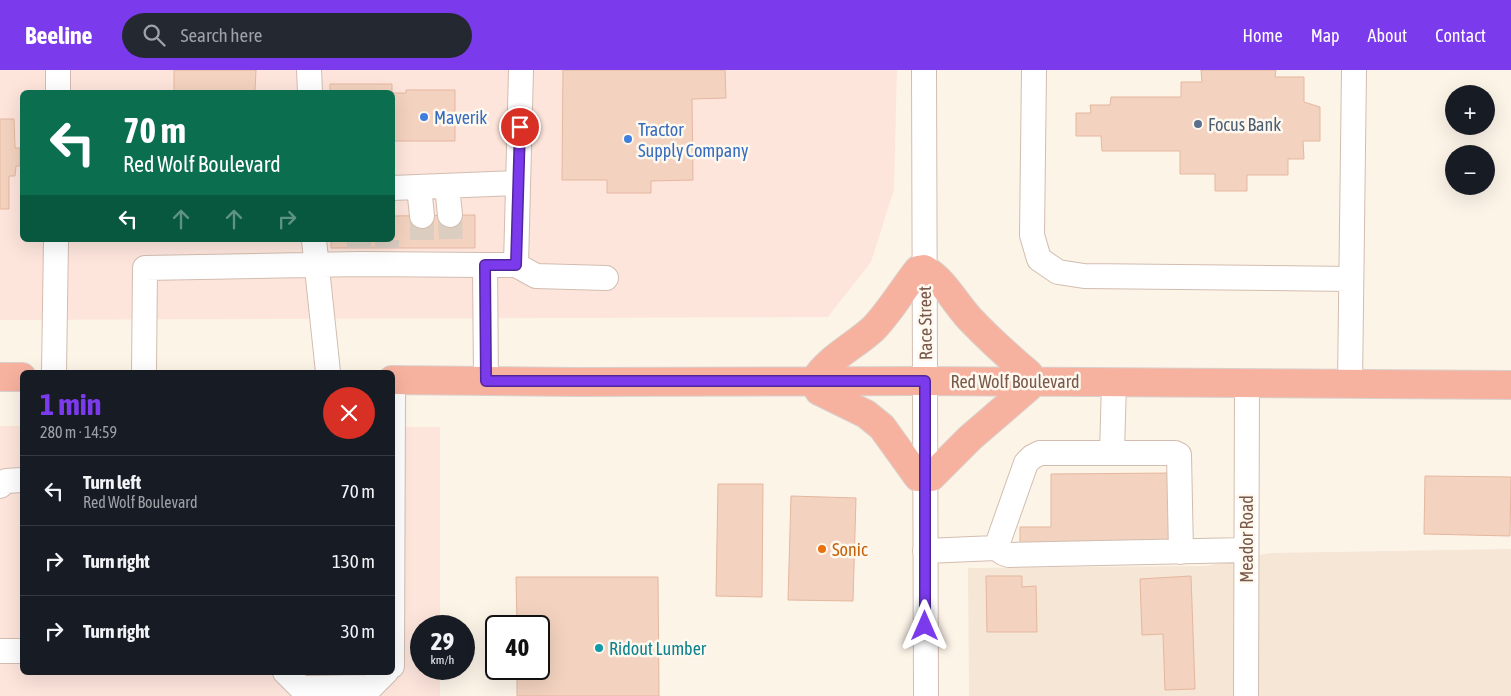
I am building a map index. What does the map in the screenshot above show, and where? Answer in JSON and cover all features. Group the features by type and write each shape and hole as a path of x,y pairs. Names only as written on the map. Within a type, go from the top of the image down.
{"highway":[{"path":"924,268 933,274 968,318 991,341 1030,374 1031,382 1028,387 970,438 931,477 925,478 918,477 882,427 866,414 819,391 814,381 820,370 878,324 889,312 904,287 918,270 924,268"},
{"path":"0,377 20,377"},
{"name":"Red Wolf Boulevard","path":"395,380 1511,385"}],"street":[{"path":"58,70 58,90"},
{"path":"309,70 310,90"},
{"path":"516,265 521,70"},
{"name":"Race Street","path":"924,70 926,696"},
{"path":"1034,70 1032,235 1039,259 1058,272 1084,276 1351,279"},
{"path":"1350,384 1354,70"},
{"path":"395,188 518,183"},
{"path":"447,186 450,215"},
{"path":"419,187 422,216"},
{"path":"54,370 56,242"},
{"path":"314,242 328,370"},
{"path":"144,370 145,268 316,265 359,256 451,256 485,265 516,265 536,276 606,278"},
{"path":"485,265 486,381"},
{"path":"1112,453 1114,382"},
{"name":"Meador Road","path":"1246,383 1246,696"},
{"path":"996,548 1026,463 1032,457 1040,453 1175,454 1179,455 1181,552"},
{"path":"0,486 6,480 20,480"},
{"path":"925,551 996,548 1003,553 1009,554 1246,550"},
{"path":"0,651 20,651"},
{"path":"288,675 301,688 371,687 383,675"}],"shaded area":[{"path":"0,70 897,70 894,190 871,262 828,317 0,320"},
{"path":"0,426 20,426 20,675 395,675 395,427 440,427 440,615 410,615 410,680 440,680 440,696 0,696"},
{"path":"1511,549 1511,696 969,696 968,568 1206,566 1270,553"}],"building":[{"path":"174,70 256,70 255,90 174,90"},
{"name":"Tractor Supply Company","path":"563,70 725,70 726,98 692,99 693,180 651,181 651,193 607,193 607,180 562,180"},
{"name":"Focus Bank","path":"1201,70 1276,70 1275,77 1304,77 1304,102 1320,107 1320,141 1303,141 1304,159 1288,159 1288,175 1247,175 1247,191 1215,191 1215,174 1180,174 1180,151 1102,151 1101,136 1076,136 1076,113 1091,113 1090,105 1110,105 1111,97 1181,97 1181,82 1202,82"},
{"name":"Maverik","path":"330,84 392,84 392,90 330,90"},
{"name":"Maverik","path":"406,90 455,90 455,141 395,141 395,93 406,93"},
{"path":"0,119 14,119 15,148 20,148 20,166 16,166 15,176 9,176 9,209 0,209"},
{"path":"475,215 475,248 331,248 331,242 395,242 395,216"},
{"path":"1172,473 1173,546 1020,548 1020,527 1051,527 1051,474"},
{"path":"1425,476 1511,477 1510,536 1424,534"},
{"path":"718,484 763,484 762,597 716,596"},
{"name":"Sonic","path":"791,496 856,498 853,601 788,600"},
{"path":"986,576 1022,576 1022,587 1036,586 1037,632 987,632"},
{"path":"1191,576 1195,689 1165,690 1163,634 1142,635 1140,579"},
{"name":"Ridout Lumber","path":"516,577 658,577 659,696 517,696 517,680 550,680 550,615 517,615"}],"tunnel":[{"path":"450,215 451,248"},
{"path":"422,216 422,248"},
{"path":"359,242 359,248"},
{"path":"387,242 387,248"}],"place":[{"name":"Maverik","path":"424,117"},
{"name":"Focus Bank","path":"1198,124"},
{"name":"Tractor Supply Company","path":"628,139"},
{"name":"Sonic","path":"822,549"},
{"name":"Ridout Lumber","path":"599,648"}],"route":[{"path":"520,127 516,265 485,265 486,381 925,381 925,626"}]}
